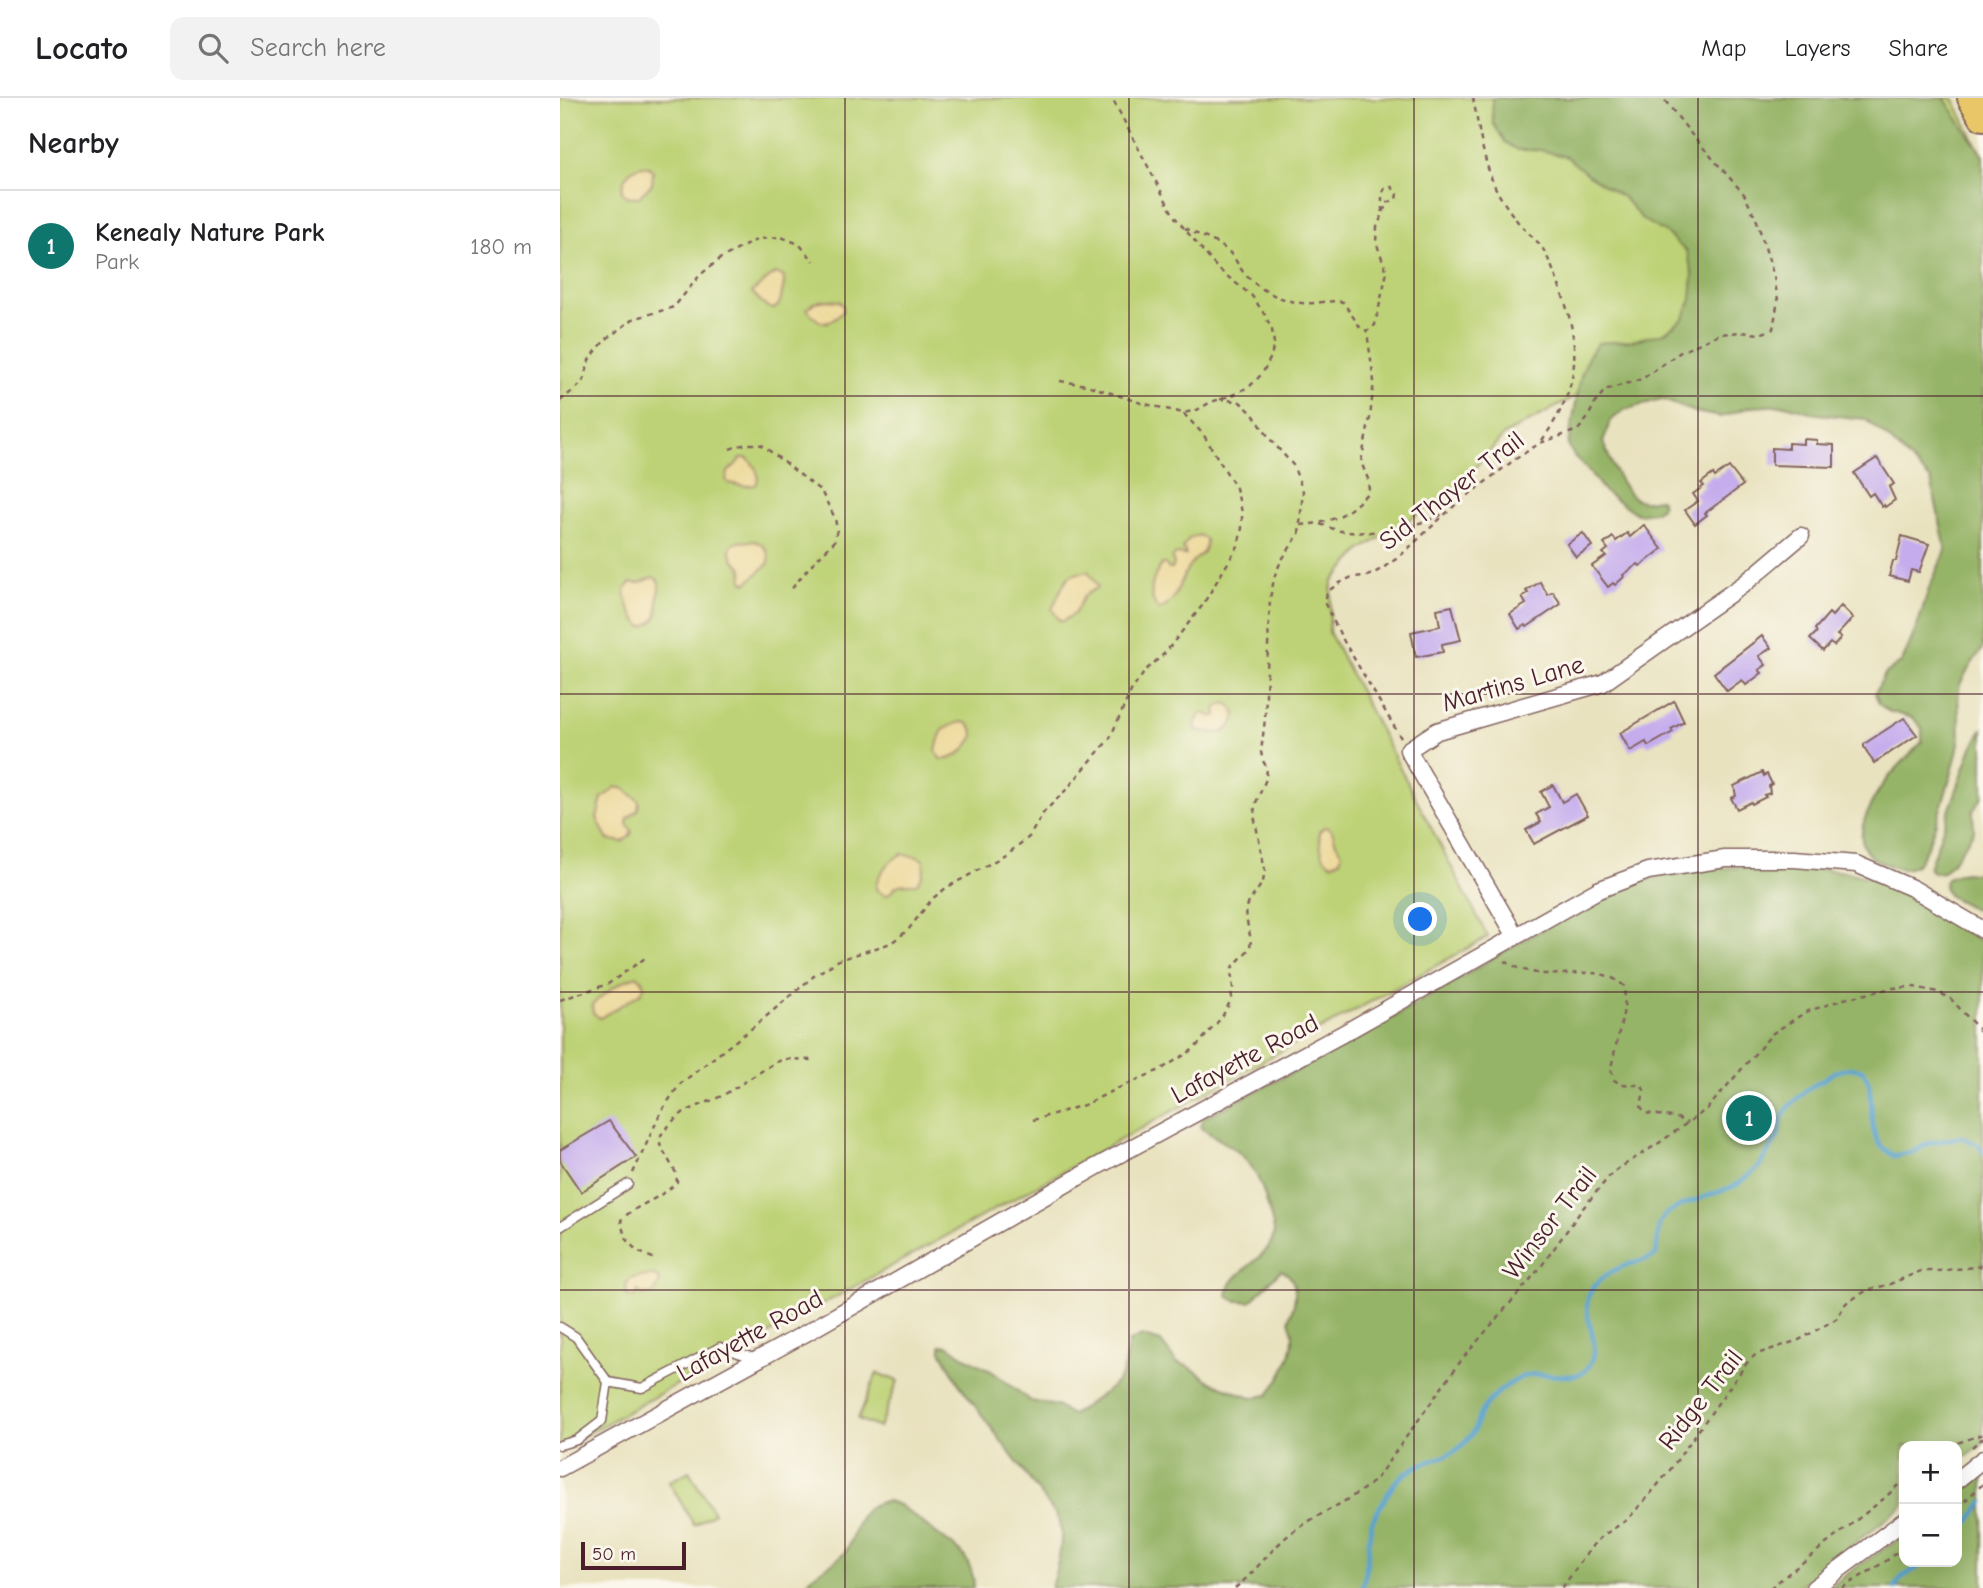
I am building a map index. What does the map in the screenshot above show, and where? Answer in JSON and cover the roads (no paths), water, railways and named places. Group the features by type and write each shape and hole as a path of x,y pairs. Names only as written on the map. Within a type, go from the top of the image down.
{"highway":[{"path":"1972,98 1983,116"}],"street":[{"name":"Martins Lane","path":"1515,935 1408,750 1437,731 1603,683 1744,584 1801,536"},
{"name":"Lafayette Road","path":"560,1468 1096,1167 1346,1032 1515,935 1598,890 1648,871 1725,859 1794,859 1856,864 1912,888 1983,930"},
{"path":"1962,1476 1983,1459"},
{"path":"1814,1588 1899,1525"}],"lane":[{"path":"560,1227 628,1184"},
{"path":"560,1327 576,1337 608,1382 642,1388 720,1347 758,1359"},
{"path":"560,1444 577,1440 601,1421 608,1382"}],"waterway":[{"path":"1362,1588 1371,1525 1396,1482 1417,1466 1450,1454 1463,1445 1473,1432 1484,1408 1514,1381 1528,1375 1573,1376 1586,1370 1594,1351 1587,1309 1588,1299 1595,1285 1617,1269 1656,1255 1659,1224 1666,1214 1682,1205 1735,1186 1758,1168 1778,1137 1782,1117 1805,1091 1835,1072 1850,1068 1862,1070 1870,1087 1875,1136 1881,1146 1893,1156 1913,1152 1929,1143 1962,1137 1978,1145 1983,1152"},
{"path":"1962,1528 1983,1502"},
{"path":"1895,1588 1901,1578 1919,1567"}],"place":[{"name":"Kenealy Nature Park","path":"1749,1118"}]}
